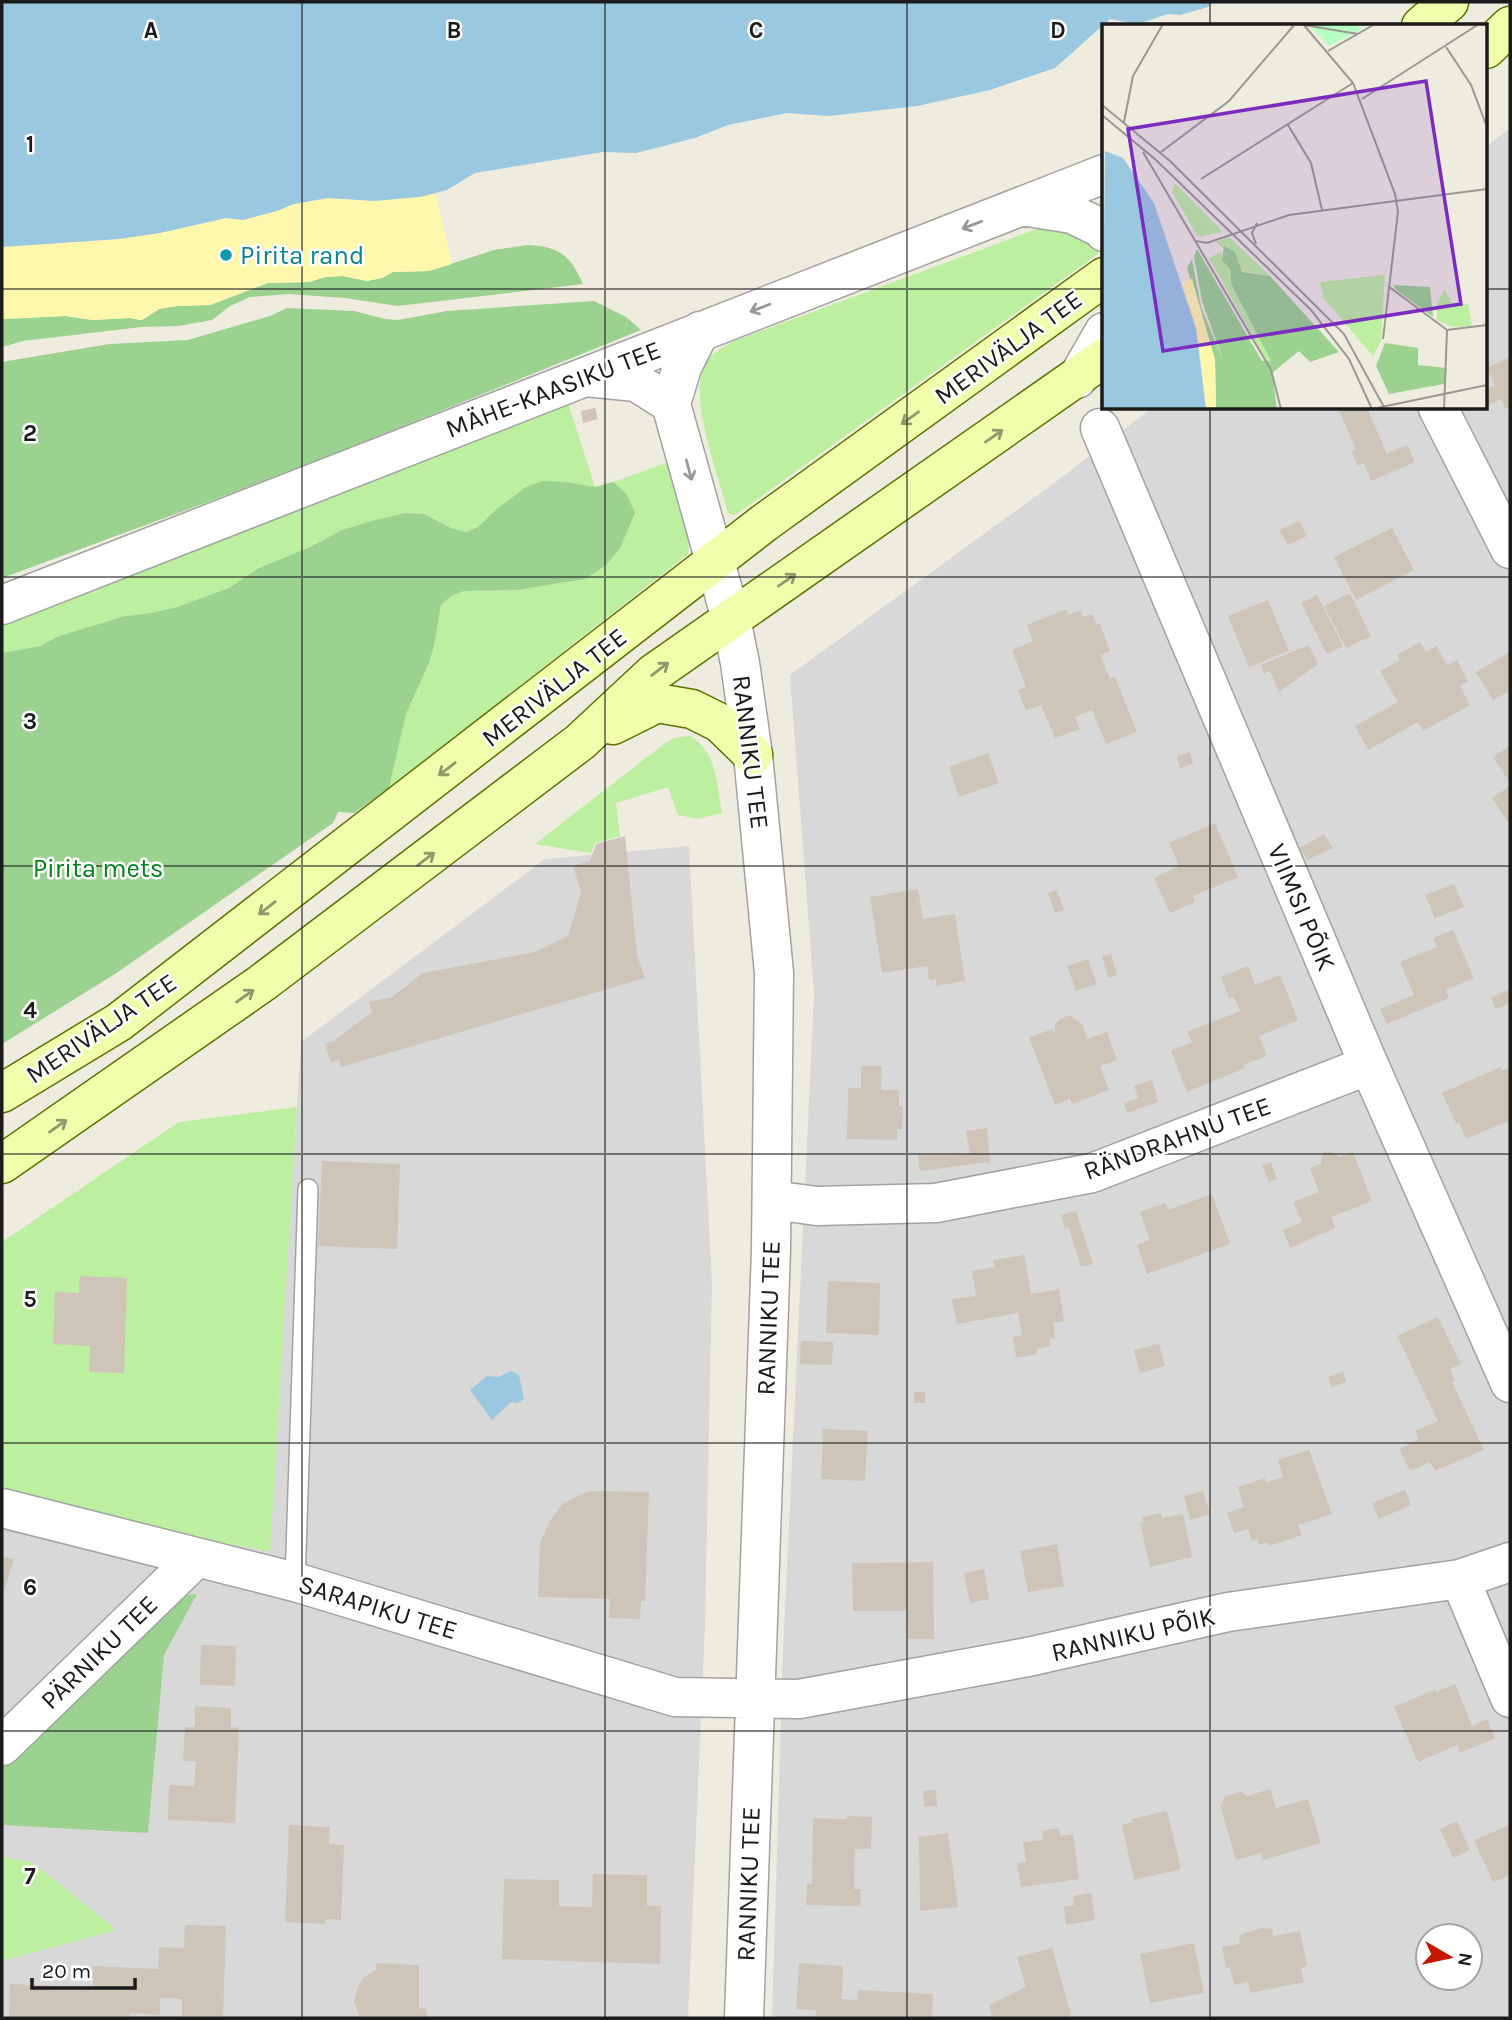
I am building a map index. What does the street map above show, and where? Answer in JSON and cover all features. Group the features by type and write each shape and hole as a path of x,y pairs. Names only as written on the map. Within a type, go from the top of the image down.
{"main road":[{"path":"1423,24 1449,2"},
{"path":"1488,47 1510,26"},
{"name":"MERIVÄLJA TEE","path":"2,1093 119,1022 776,515 1102,278"},
{"name":"MERIVÄLJA TEE","path":"2,1164 262,983 580,742 654,673 1090,369"},
{"path":"580,742 657,703 692,709 720,723 752,755"}],"street":[{"name":"MÄHE-KAASIKU TEE","path":"2,605 1102,175"},
{"path":"1022,206 1072,214 1102,229"},
{"path":"584,376 636,382 671,404 682,367 701,331"},
{"path":"1090,369 1102,337"},
{"name":"RANNIKU TEE","path":"671,404 731,619 740,663 774,973 772,1200 744,2018"},
{"path":"1439,410 1510,549"},
{"name":"VIIMSI PÕIK","path":"1100,428 1369,1065 1510,1383"},
{"name":"RÄNDRAHNU TEE","path":"772,1200 817,1206 936,1203 1092,1173 1369,1065"},
{"name":"SARAPIKU TEE","path":"2,1507 295,1582 674,1697 754,1699"},
{"name":"PÄRNIKU TEE","path":"2,1746 196,1558"},
{"name":"RANNIKU PÕIK","path":"754,1699 799,1699 1028,1657 1228,1612 1460,1579 1510,1562"},
{"path":"1460,1579 1510,1698"}],"lane":[{"path":"295,1582 308,1189"}],"shaded area":[{"path":"1510,128 1510,2018 772,2018 783,1652 814,994 790,675 1057,481 1149,410 1488,410 1488,145"},
{"path":"689,846 712,1282 705,1625 688,2018 2,2018 2,1508 270,1550 301,1042 545,859"}],"green space":[{"path":"1045,226 1086,234 1099,253 741,511 734,515 728,513 707,440 700,401 703,369 712,356 734,341"},
{"path":"527,245 547,247 562,254 573,266 583,284 398,306 345,298 289,294 250,297 230,306 212,320 179,326 141,327 23,341 2,347 2,319 65,316 93,320 142,320 159,309 210,305 268,283 309,282 325,277 343,276 367,281 393,272 429,271 494,250"},
{"path":"594,301 626,317 641,330 292,471 2,578 2,362 110,344 188,340 270,316 287,308 354,311 398,320 447,311"},
{"path":"568,403 595,487 566,482 493,512 478,527 465,532 424,514 405,513 371,521 342,530 310,547 259,568 229,588 177,607 125,616 59,636 40,646 2,653 2,613"},
{"path":"669,462 686,522 688,554 389,788 406,714 434,646 441,605 451,596 464,591 518,590 585,579 626,493 613,482"},
{"name":"Pirita mets","path":"543,481 595,487 613,482 626,493 635,513 620,548 606,565 585,579 518,590 464,591 451,596 441,605 434,646 406,714 389,788 354,813 338,812 333,823 115,974 2,1044 2,653 40,646 59,636 125,616 177,607 229,588 259,568 310,547 342,530 371,521 405,513 424,514 451,528 466,532 478,527 526,487"},
{"path":"690,736 706,751 711,760 722,813 698,819 678,815 668,787 616,803 620,836 595,843 591,853 535,844 664,744 674,738"},
{"path":"297,1107 270,1551 194,1539 2,1492 2,1242 179,1122"},
{"path":"197,1594 164,1655 148,1833 2,1825 2,1767 172,1597"},
{"path":"2,1857 32,1862 117,1930 2,1961"}],"sand":[{"name":"Pirita rand","path":"436,194 452,264 429,271 393,272 367,281 343,276 325,277 309,282 268,283 210,305 159,309 142,320 93,320 65,316 2,319 2,247 119,239 160,233 226,218 243,220 294,204 328,198 374,201"}],"water":[{"path":"2,2 1214,2 1208,7 1180,15 1168,14 1138,24 1110,19 1055,68 990,90 917,106 829,116 787,113 728,125 695,138 636,153 603,152 475,173 447,190 420,197 374,201 328,198 294,204 243,220 226,218 160,233 119,239 2,247"},
{"path":"511,1371 519,1375 524,1399 518,1403 511,1402 492,1420 470,1390 487,1376 498,1377"}],"building":[{"path":"1510,357 1510,407 1506,409 1501,399 1488,406 1488,389 1495,385 1488,368"},
{"path":"595,408 598,419 583,423 581,411"},
{"path":"1339,410 1368,410 1387,454 1407,445 1415,462 1371,481 1364,463 1358,466 1351,451 1356,449"},
{"path":"1299,521 1307,536 1288,545 1279,530"},
{"path":"1392,528 1414,570 1356,600 1334,557"},
{"path":"1350,593 1371,636 1346,648 1324,606"},
{"path":"1317,595 1343,646 1327,654 1301,603"},
{"path":"1268,600 1289,651 1249,667 1228,616"},
{"path":"1066,609 1068,615 1081,610 1083,617 1092,614 1097,625 1100,624 1110,651 1100,655 1110,679 1115,677 1137,732 1106,744 1092,710 1075,717 1080,729 1055,738 1041,705 1026,711 1018,690 1026,687 1012,650 1033,641 1027,625"},
{"path":"1420,642 1426,652 1436,646 1447,665 1457,660 1468,681 1460,686 1470,705 1423,731 1418,722 1368,750 1355,726 1398,702 1380,671 1400,660 1397,655"},
{"path":"1309,645 1318,664 1279,692 1270,671 1264,674 1261,665"},
{"path":"1510,652 1510,691 1493,700 1476,672"},
{"path":"1510,746 1510,783 1493,757"},
{"path":"1190,752 1193,764 1180,768 1177,756"},
{"path":"988,753 999,783 959,797 949,767"},
{"path":"1510,786 1510,825 1492,798"},
{"path":"1215,823 1238,877 1193,896 1195,902 1170,913 1154,878 1179,866 1169,843"},
{"path":"1324,834 1333,848 1307,860 1300,848"},
{"path":"625,836 637,955 645,978 341,1067 339,1060 331,1062 325,1044 334,1041 372,1012 369,1002 392,997 423,973 535,952 568,936 581,892 573,866 590,861 596,844"},
{"path":"1454,884 1464,907 1435,918 1425,895"},
{"path":"918,889 923,919 955,914 965,981 936,986 936,979 929,980 927,966 882,973 870,897"},
{"path":"1057,890 1064,910 1055,913 1048,893"},
{"path":"1453,930 1474,978 1446,990 1449,998 1387,1024 1380,1009 1414,995 1400,962 1437,947 1433,938"},
{"path":"1111,953 1117,975 1108,978 1102,956"},
{"path":"1088,959 1097,984 1076,991 1067,966"},
{"path":"1248,966 1255,985 1280,975 1298,1020 1259,1036 1267,1056 1187,1092 1171,1051 1192,1042 1187,1032 1240,1011 1234,997 1229,998 1221,977"},
{"path":"1510,989 1510,1003 1496,1009 1491,998"},
{"path":"1070,1015 1082,1024 1087,1039 1107,1032 1117,1060 1100,1066 1109,1090 1072,1104 1070,1099 1055,1105 1029,1037 1053,1029 1055,1034 1055,1024"},
{"path":"861,1066 882,1066 881,1090 899,1090 899,1106 903,1106 902,1129 897,1129 897,1140 847,1139 848,1088 861,1088"},
{"path":"1500,1067 1502,1071 1510,1067 1510,1127 1506,1122 1466,1139 1442,1093"},
{"path":"1152,1080 1158,1102 1127,1113 1124,1103 1138,1098 1134,1086"},
{"path":"987,1128 990,1162 920,1171 918,1155 970,1154 966,1131"},
{"path":"1329,1151 1340,1157 1353,1152 1372,1201 1331,1217 1335,1228 1290,1248 1283,1230 1302,1222 1293,1202 1319,1192 1310,1168 1321,1164 1324,1152"},
{"path":"322,1161 400,1164 397,1249 318,1246"},
{"path":"1271,1162 1277,1179 1269,1182 1262,1165"},
{"path":"1212,1194 1230,1244 1147,1274 1137,1245 1150,1240 1140,1212 1165,1203 1168,1210"},
{"path":"1076,1211 1093,1264 1081,1267 1069,1228 1065,1229 1061,1215"},
{"path":"1024,1255 1031,1294 1059,1289 1064,1321 1053,1323 1055,1338 1050,1339 1051,1346 1037,1349 1037,1354 1016,1358 1013,1337 1022,1336 1018,1313 957,1324 952,1299 976,1296 972,1271 995,1267 993,1260"},
{"path":"80,1276 127,1278 124,1373 89,1372 90,1346 53,1344 55,1292 79,1293"},
{"path":"828,1281 880,1283 879,1335 826,1333"},
{"path":"1438,1317 1461,1364 1450,1369 1455,1380 1452,1382 1484,1450 1435,1471 1430,1462 1410,1471 1399,1449 1419,1439 1415,1431 1438,1421 1397,1336"},
{"path":"801,1341 833,1342 832,1365 800,1364"},
{"path":"1159,1344 1165,1366 1140,1373 1134,1350"},
{"path":"1343,1372 1346,1382 1332,1387 1328,1377"},
{"path":"914,1392 925,1392 925,1403 914,1403"},
{"path":"823,1429 868,1431 865,1481 821,1479"},
{"path":"1309,1450 1332,1514 1298,1525 1302,1535 1269,1546 1267,1542 1259,1545 1257,1539 1252,1541 1248,1529 1234,1533 1227,1513 1244,1507 1238,1487 1265,1478 1266,1483 1283,1477 1278,1460"},
{"path":"1405,1490 1411,1505 1379,1519 1372,1503"},
{"path":"1203,1491 1210,1514 1190,1520 1184,1496"},
{"path":"586,1492 649,1492 645,1601 641,1601 640,1619 609,1618 610,1599 538,1597 540,1543 550,1521 562,1504"},
{"path":"1161,1513 1162,1518 1183,1514 1192,1557 1150,1567 1140,1523 1144,1523 1142,1517"},
{"path":"1057,1544 1064,1586 1028,1592 1020,1551"},
{"path":"2,1556 14,1559 2,1598"},
{"path":"933,1562 934,1639 908,1639 907,1611 853,1611 852,1563"},
{"path":"984,1569 989,1599 970,1603 964,1573"},
{"path":"201,1645 236,1646 235,1686 200,1685"},
{"path":"1455,1684 1472,1726 1487,1719 1495,1738 1460,1753 1457,1745 1418,1762 1394,1707"},
{"path":"195,1706 231,1708 231,1727 239,1728 235,1823 168,1820 169,1785 194,1786 196,1761 183,1761 185,1727 195,1727"},
{"path":"1270,1789 1276,1808 1308,1799 1321,1843 1263,1860 1261,1853 1236,1860 1220,1805 1223,1804 1224,1796 1241,1792 1247,1796"},
{"path":"936,1790 937,1806 924,1807 923,1791"},
{"path":"1167,1811 1181,1869 1134,1880 1122,1825 1133,1822 1132,1819"},
{"path":"847,1816 872,1817 871,1849 855,1849 854,1889 861,1889 860,1906 806,1905 807,1884 812,1884 813,1818 847,1819"},
{"path":"1457,1821 1470,1850 1453,1858 1440,1829"},
{"path":"289,1825 330,1827 329,1844 344,1845 341,1920 326,1919 325,1924 285,1922"},
{"path":"1510,1825 1510,1875 1493,1882 1474,1840"},
{"path":"1059,1828 1060,1836 1073,1834 1079,1879 1021,1887 1017,1863 1026,1862 1023,1842 1043,1840 1042,1831"},
{"path":"948,1833 958,1907 920,1911 919,1837"},
{"path":"593,1874 647,1875 647,1906 661,1906 660,1964 502,1959 504,1879 559,1880 559,1906 592,1907"},
{"path":"1091,1893 1095,1920 1066,1925 1064,1907 1074,1905 1073,1896"},
{"path":"185,1925 226,1926 223,2018 182,2018 182,1999 160,1998 160,2015 132,2013 127,2018 9,2018 10,1984 93,1987 93,1966 158,1969 159,1947 184,1948"},
{"path":"1262,1928 1272,1929 1273,1936 1300,1931 1307,1966 1301,1968 1304,1982 1250,1993 1248,1982 1234,1985 1230,1967 1226,1968 1222,1947 1240,1944 1239,1937 1244,1933"},
{"path":"1194,1943 1204,1993 1150,2003 1140,1954"},
{"path":"1052,1948 1071,2015 1063,2018 992,2018 989,2005 1026,1987 1017,1957"},
{"path":"376,1963 419,1965 419,2009 425,2008 428,2018 360,2018 354,2001 357,1989 364,1977 376,1970"},
{"path":"799,1963 843,1966 842,1999 857,2000 858,1990 933,1994 932,2018 816,2018 816,2010 796,2009"}],"place":[{"name":"Pirita rand","path":"226,255"}]}
